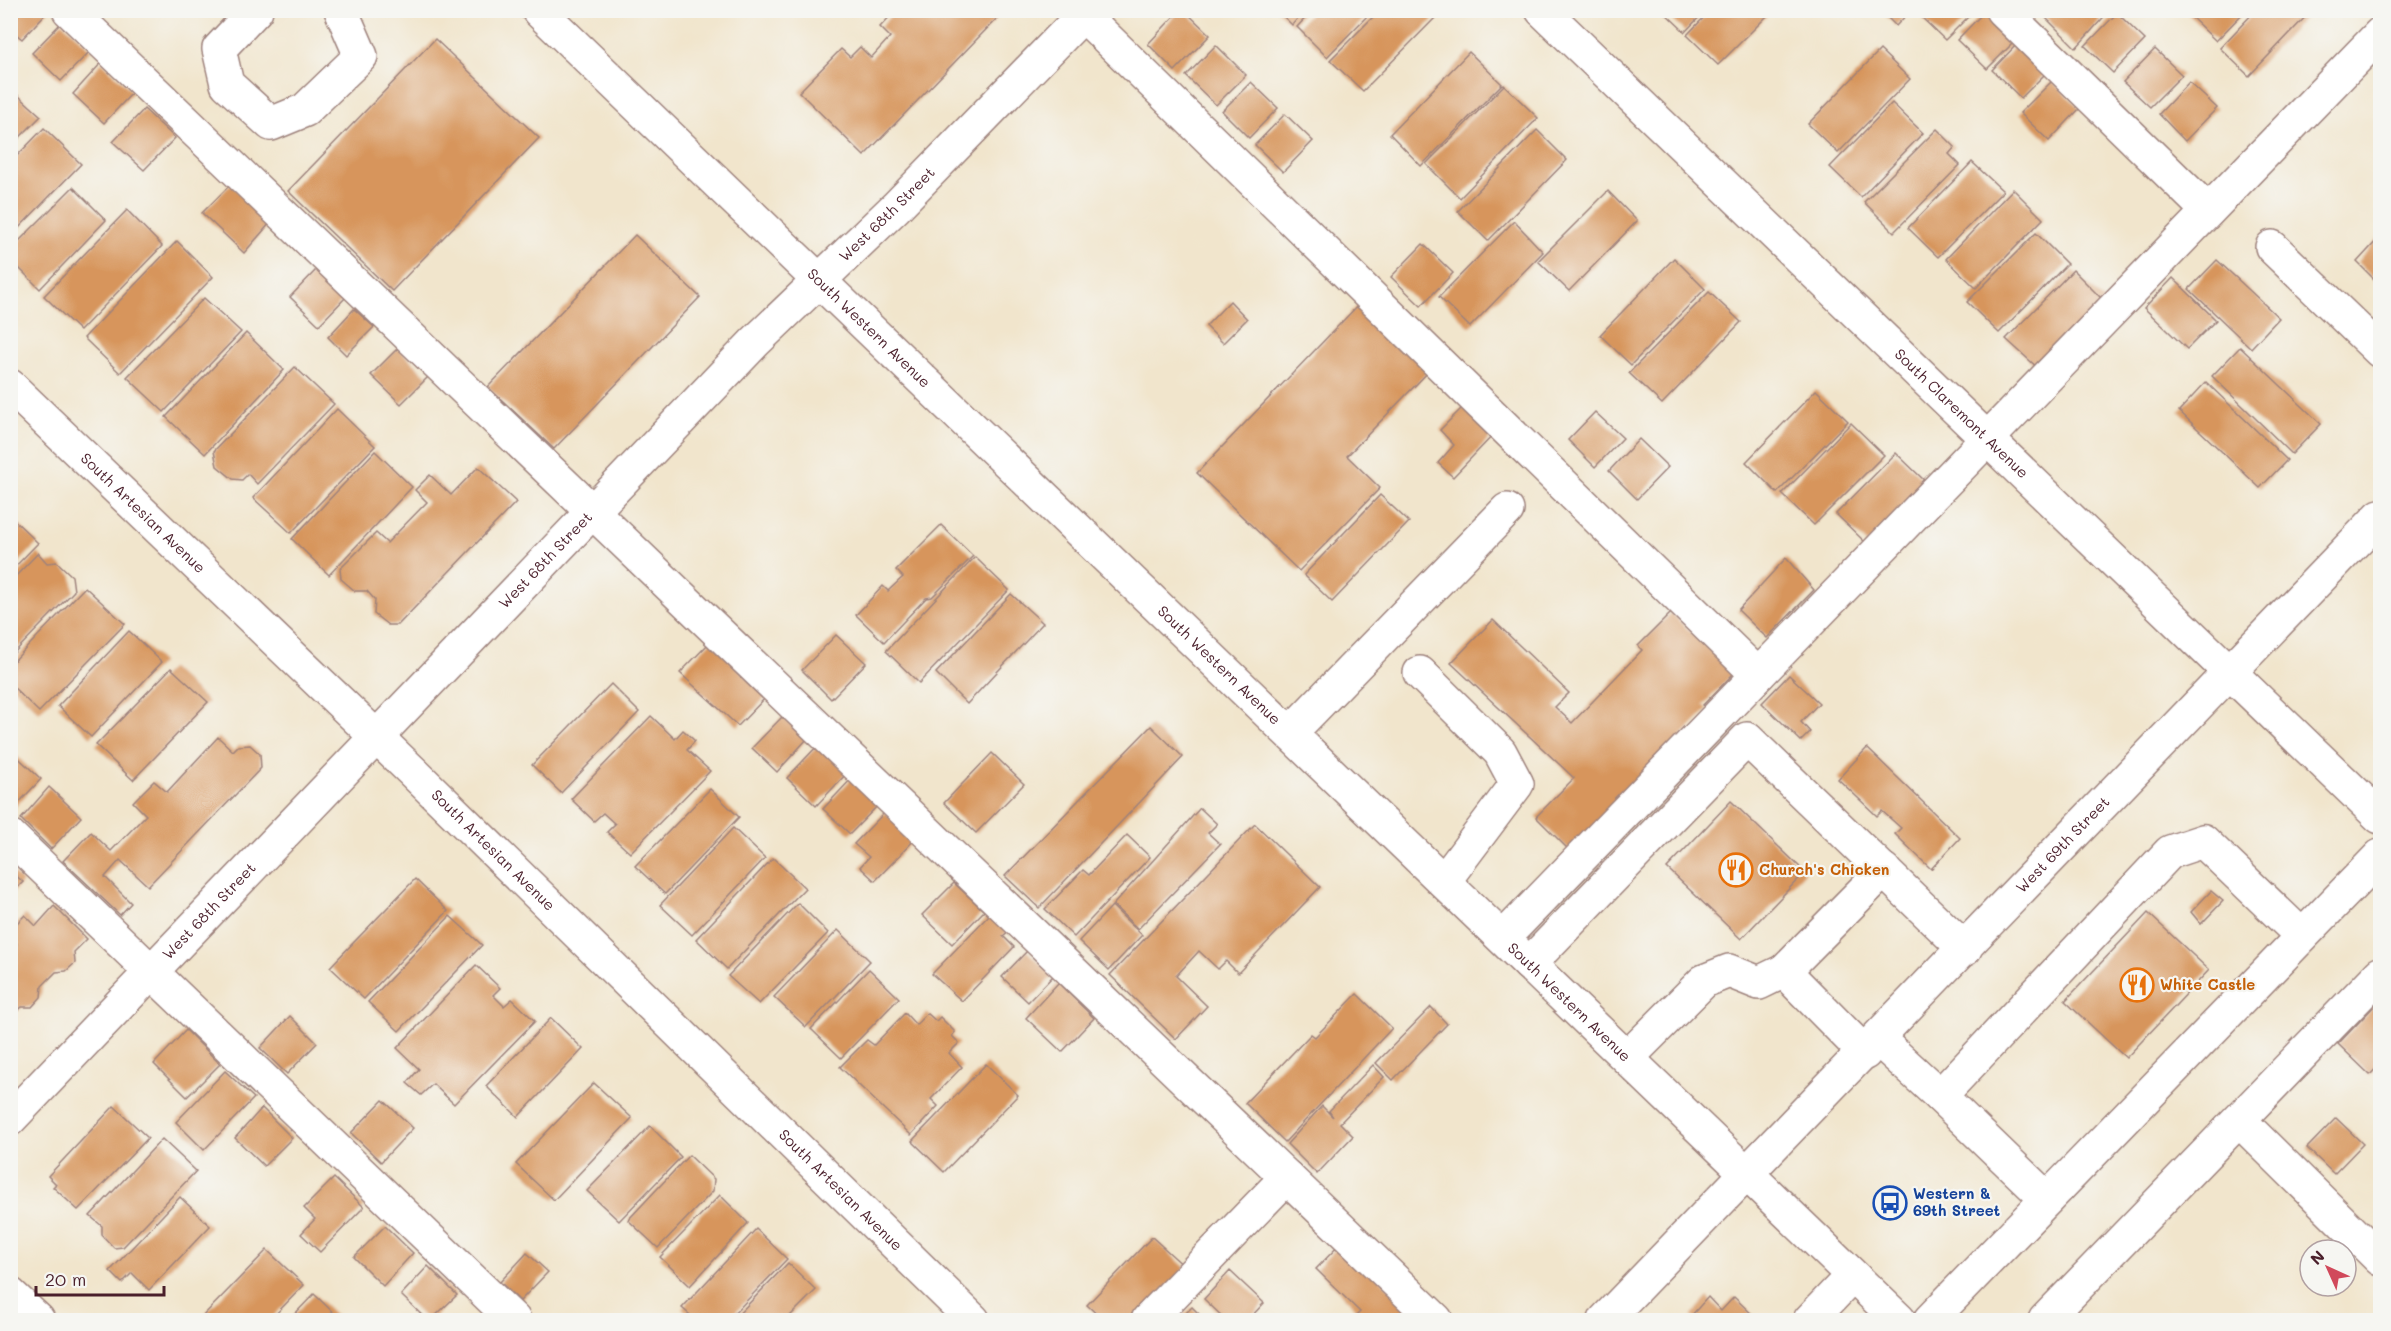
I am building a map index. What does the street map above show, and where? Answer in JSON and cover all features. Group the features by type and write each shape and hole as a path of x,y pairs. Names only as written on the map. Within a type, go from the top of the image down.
{"street":[{"path":"69,10 1436,1320"},
{"path":"256,10 219,49 227,84 271,124 306,110 361,56 341,10"},
{"name":"South Western Avenue","path":"538,10 1899,1320"},
{"name":"South Claremont Avenue","path":"1542,10 2380,817"},
{"path":"2002,10 2208,210"},
{"path":"1083,12 1758,675"},
{"name":"West 68th Street","path":"10,1119 755,342 896,207 1083,12"},
{"path":"1503,938 2380,34"},
{"path":"2272,247 2380,351"},
{"name":"South Artesian Avenue","path":"10,386 376,737 973,1320"},
{"path":"1290,733 1507,510"},
{"name":"West 69th Street","path":"1605,1320 2380,516"},
{"path":"1420,674 1500,752 1517,784 1444,881"},
{"path":"1529,964 1747,739 1965,949"},
{"path":"10,836 514,1320"},
{"path":"1940,1096 2170,852 2203,841 2302,936"},
{"path":"1930,1320 2380,856"},
{"path":"1627,1058 1704,981 1729,971 1759,983 1784,971 1884,870"},
{"path":"1784,971 1871,1046 1940,1096 2047,1199"},
{"path":"2045,1320 2380,974"},
{"path":"2239,1120 2380,1258"},
{"path":"1148,1320 1287,1177"},
{"path":"1810,1320 1852,1276"},
{"path":"10,1294 38,1320"}],"building":[{"path":"10,10 49,10 22,39 10,29"},
{"path":"896,10 1005,10 864,156 799,92 841,49 850,57 860,47 871,58 890,37 880,27"},
{"path":"1180,10 1184,10 1210,35 1175,71 1148,44"},
{"path":"1277,10 1305,10 1292,25"},
{"path":"1313,10 1373,10 1327,57 1297,27"},
{"path":"1380,10 1427,10 1435,18 1363,91 1330,60"},
{"path":"1662,10 1706,10 1685,32"},
{"path":"1711,10 1773,10 1718,65 1687,35"},
{"path":"1880,10 1911,10 1896,26"},
{"path":"1919,10 1975,10 1945,40 1917,13"},
{"path":"1986,10 2017,39 1987,69 1957,40"},
{"path":"2049,10 2110,10 2076,48 2044,16"},
{"path":"2190,10 2246,10 2216,41 2187,13"},
{"path":"2256,10 2312,10 2249,76 2220,48"},
{"path":"2117,13 2145,40 2113,73 2085,46"},
{"path":"62,22 91,50 61,81 32,53"},
{"path":"435,39 539,138 392,291 288,191"},
{"path":"2019,42 2048,71 2021,98 1992,70"},
{"path":"1216,45 1246,75 1216,105 1186,76"},
{"path":"2155,49 2182,75 2150,107 2123,82"},
{"path":"1880,50 1910,79 1838,153 1808,124"},
{"path":"1469,52 1502,84 1421,166 1390,134"},
{"path":"102,62 133,92 104,123 73,94"},
{"path":"2052,81 2080,108 2049,141 2020,113"},
{"path":"1251,82 1278,108 1249,138 1222,111"},
{"path":"2189,82 2217,108 2185,141 2159,114"},
{"path":"1504,85 1538,118 1460,198 1426,164"},
{"path":"10,88 41,116 10,147"},
{"path":"1892,103 1923,133 1861,197 1830,167"},
{"path":"144,109 175,138 144,170 113,142"},
{"path":"1285,114 1313,141 1283,172 1255,145"},
{"path":"44,128 81,164 10,237 10,163"},
{"path":"1937,129 1955,147 1949,154 1960,165 1894,232 1864,202"},
{"path":"1537,130 1567,160 1488,241 1458,211"},
{"path":"1972,162 2003,191 1938,257 1908,228"},
{"path":"231,184 271,222 244,253 202,213"},
{"path":"73,187 106,220 40,289 10,259 10,250"},
{"path":"2013,189 2043,219 1976,288 1946,259"},
{"path":"1608,191 1637,221 1569,291 1538,261"},
{"path":"127,210 162,246 80,331 44,296"},
{"path":"1514,221 1543,252 1470,327 1439,297"},
{"path":"2036,233 2067,264 1999,333 1967,302"},
{"path":"635,235 700,297 554,449 488,387"},
{"path":"2380,237 2380,285 2357,262"},
{"path":"177,241 213,277 120,373 84,338"},
{"path":"1423,244 1453,273 1421,306 1391,277"},
{"path":"1674,258 1705,289 1631,365 1600,335"},
{"path":"2217,260 2279,318 2251,348 2189,289"},
{"path":"316,270 346,297 319,325 290,297"},
{"path":"2073,270 2104,301 2039,369 2006,339"},
{"path":"2173,278 2216,320 2187,349 2144,308"},
{"path":"1709,292 1741,322 1662,404 1629,373"},
{"path":"204,298 241,332 164,412 127,377"},
{"path":"1363,300 1433,367 1347,456 1380,488 1299,571 1197,473"},
{"path":"1230,301 1247,319 1223,343 1206,326"},
{"path":"354,309 374,327 346,355 328,337"},
{"path":"246,333 284,370 205,454 166,417"},
{"path":"2240,347 2321,424 2292,454 2212,376"},
{"path":"398,348 428,377 401,404 371,375"},
{"path":"295,367 334,404 257,484 248,474 242,480 233,479 217,466 214,451"},
{"path":"2206,382 2287,460 2260,488 2179,411"},
{"path":"1816,390 1848,421 1777,493 1746,462"},
{"path":"1465,405 1495,433 1453,477 1438,463 1454,445 1440,430"},
{"path":"337,409 375,446 291,533 253,498"},
{"path":"1595,412 1623,438 1595,467 1568,440"},
{"path":"1851,423 1884,455 1814,525 1782,494"},
{"path":"1639,439 1668,467 1637,499 1609,471"},
{"path":"375,451 412,487 329,575 292,539"},
{"path":"1896,453 1927,483 1867,544 1836,514"},
{"path":"478,467 516,502 398,625 388,625 374,614 375,600 367,591 355,591 341,579 340,569 376,533 387,543 427,502 415,490 430,475 451,495"},
{"path":"1380,495 1409,522 1332,602 1304,575"},
{"path":"10,516 38,543 10,572"},
{"path":"941,525 973,556 932,597 926,598 884,642 856,615 883,586 888,591 903,577 896,570"},
{"path":"38,553 47,563 57,562 72,576 74,591 10,657 10,582"},
{"path":"975,557 1009,590 919,683 886,651"},
{"path":"1786,558 1814,590 1767,638 1738,610"},
{"path":"85,587 125,624 39,712 10,684 10,665"},
{"path":"1011,594 1043,623 967,704 936,673"},
{"path":"1671,613 1734,673 1703,705 1708,709 1571,852 1536,817 1574,778 1451,663 1493,620 1569,693 1555,707 1572,723 1642,650 1638,646"},
{"path":"129,631 162,662 91,737 58,706"},
{"path":"836,635 866,663 831,699 802,670"},
{"path":"711,641 767,696 738,726 680,673"},
{"path":"171,668 208,702 133,780 96,745"},
{"path":"1789,675 1819,703 1801,722 1810,732 1801,741 1762,703"},
{"path":"611,684 639,712 561,793 532,765"},
{"path":"651,716 675,739 683,730 695,741 687,750 710,771 630,853 607,832 615,824 603,813 594,821 571,799"},
{"path":"783,716 807,739 777,772 752,748"},
{"path":"1151,726 1183,757 1039,908 1005,876"},
{"path":"218,737 233,751 238,746 250,745 260,754 261,768 148,886 120,860 105,877 131,903 120,915 63,861 91,832 111,851 146,815 133,802 154,781 167,792"},
{"path":"819,744 848,772 816,806 787,778"},
{"path":"1867,748 1960,838 1931,869 1895,834 1901,828 1882,811 1877,816 1838,779"},
{"path":"10,750 41,779 12,810 10,808"},
{"path":"992,753 1024,784 976,833 944,803"},
{"path":"853,777 880,803 850,834 823,809"},
{"path":"49,787 81,817 51,849 21,819"},
{"path":"710,789 739,817 665,894 635,866"},
{"name":"Church's Chicken","path":"1731,801 1805,872 1741,939 1667,868"},
{"path":"1200,808 1217,824 1208,833 1220,844 1138,929 1113,905"},
{"path":"885,812 915,839 875,881 860,867 869,857 854,844"},
{"path":"1255,824 1320,887 1238,973 1226,961 1218,969 1199,951 1176,976 1207,1006 1176,1039 1110,975"},
{"path":"733,828 765,858 692,935 660,905"},
{"path":"1127,835 1150,857 1074,937 1045,909 1083,870 1089,875"},
{"path":"773,858 805,888 727,969 696,939"},
{"path":"10,870 23,882 10,895"},
{"path":"415,879 448,911 364,999 330,967"},
{"path":"954,883 984,911 952,944 922,915"},
{"path":"2211,891 2223,901 2201,924 2191,912"},
{"path":"798,903 828,933 759,1004 728,976"},
{"path":"54,906 87,939 74,952 75,963 66,971 56,972 42,986 41,997 32,1007 22,1007 10,1017 10,951 17,944 10,939 10,930 25,915 36,926"},
{"path":"1112,906 1142,935 1109,970 1079,941"},
{"path":"993,911 1011,929 1003,936 1014,947 962,1001 932,974"},
{"name":"White Castle","path":"2148,913 2209,970 2126,1058 2065,1001"},
{"path":"450,916 482,945 399,1031 368,1002"},
{"path":"838,930 870,961 806,1027 774,997"},
{"path":"1027,951 1053,976 1028,1002 1002,977"},
{"path":"476,965 500,988 493,995 504,1006 512,999 535,1021 454,1104 433,1084 421,1095 407,1083 419,1069 397,1048"},
{"path":"869,969 899,998 841,1058 811,1029"},
{"path":"1058,983 1094,1018 1062,1052 1026,1018"},
{"path":"1357,994 1392,1028 1285,1142 1245,1103 1311,1034 1315,1037"},
{"path":"2380,1000 2380,1064 2370,1075 2338,1044"},
{"path":"1431,1007 1447,1024 1393,1080 1376,1063"},
{"path":"905,1013 916,1025 927,1013 936,1021 940,1017 955,1032 952,1036 959,1043 949,1053 962,1067 931,1099 938,1106 911,1135 840,1067 867,1040 874,1045"},
{"path":"290,1016 317,1043 287,1074 260,1048"},
{"path":"551,1018 583,1049 518,1117 486,1086"},
{"path":"186,1030 220,1064 187,1097 154,1064"},
{"path":"986,1064 1018,1095 944,1172 912,1141"},
{"path":"1373,1065 1384,1077 1340,1123 1353,1136 1317,1174 1287,1144 1322,1106 1333,1117 1329,1111"},
{"path":"225,1071 254,1098 204,1150 176,1122"},
{"path":"594,1083 632,1118 554,1200 516,1164"},
{"path":"383,1100 413,1128 381,1162 351,1133"},
{"path":"114,1106 148,1138 78,1210 53,1187 56,1184 48,1176"},
{"path":"262,1108 292,1138 264,1166 235,1138"},
{"path":"2336,1118 2363,1144 2334,1174 2307,1148"},
{"path":"650,1126 681,1157 619,1221 587,1191"},
{"path":"162,1139 196,1171 123,1247 114,1248 102,1235 102,1226 90,1216"},
{"path":"689,1155 714,1179 713,1191 658,1248 628,1220"},
{"path":"334,1178 364,1207 320,1252 301,1234 315,1219 304,1208"},
{"path":"720,1195 748,1223 690,1286 660,1257"},
{"path":"180,1197 210,1226 149,1290 132,1273 122,1283 110,1271"},
{"path":"385,1226 413,1253 383,1286 354,1257"},
{"path":"756,1229 787,1259 728,1320 696,1320 682,1308"},
{"path":"1152,1237 1186,1268 1136,1320 1103,1320 1087,1305"},
{"path":"1342,1242 1423,1320 1352,1320 1360,1312 1316,1269"},
{"path":"267,1250 304,1285 270,1320 199,1320"},
{"path":"527,1253 548,1272 520,1301 500,1282"},
{"path":"788,1263 816,1290 786,1320 733,1320"},
{"path":"428,1266 457,1295 431,1320 427,1320 401,1295"},
{"path":"1230,1271 1264,1303 1248,1320 1226,1320 1204,1299"},
{"path":"314,1294 341,1320 289,1320"},
{"path":"1708,1297 1721,1311 1734,1297 1758,1320 1696,1320 1691,1316"},
{"path":"1192,1307 1205,1320 1179,1320"}],"place":[{"name":"Church's Chicken","path":"1736,870"},
{"name":"White Castle","path":"2137,985"},
{"name":"Western & 69th Street","path":"1890,1203"}]}
